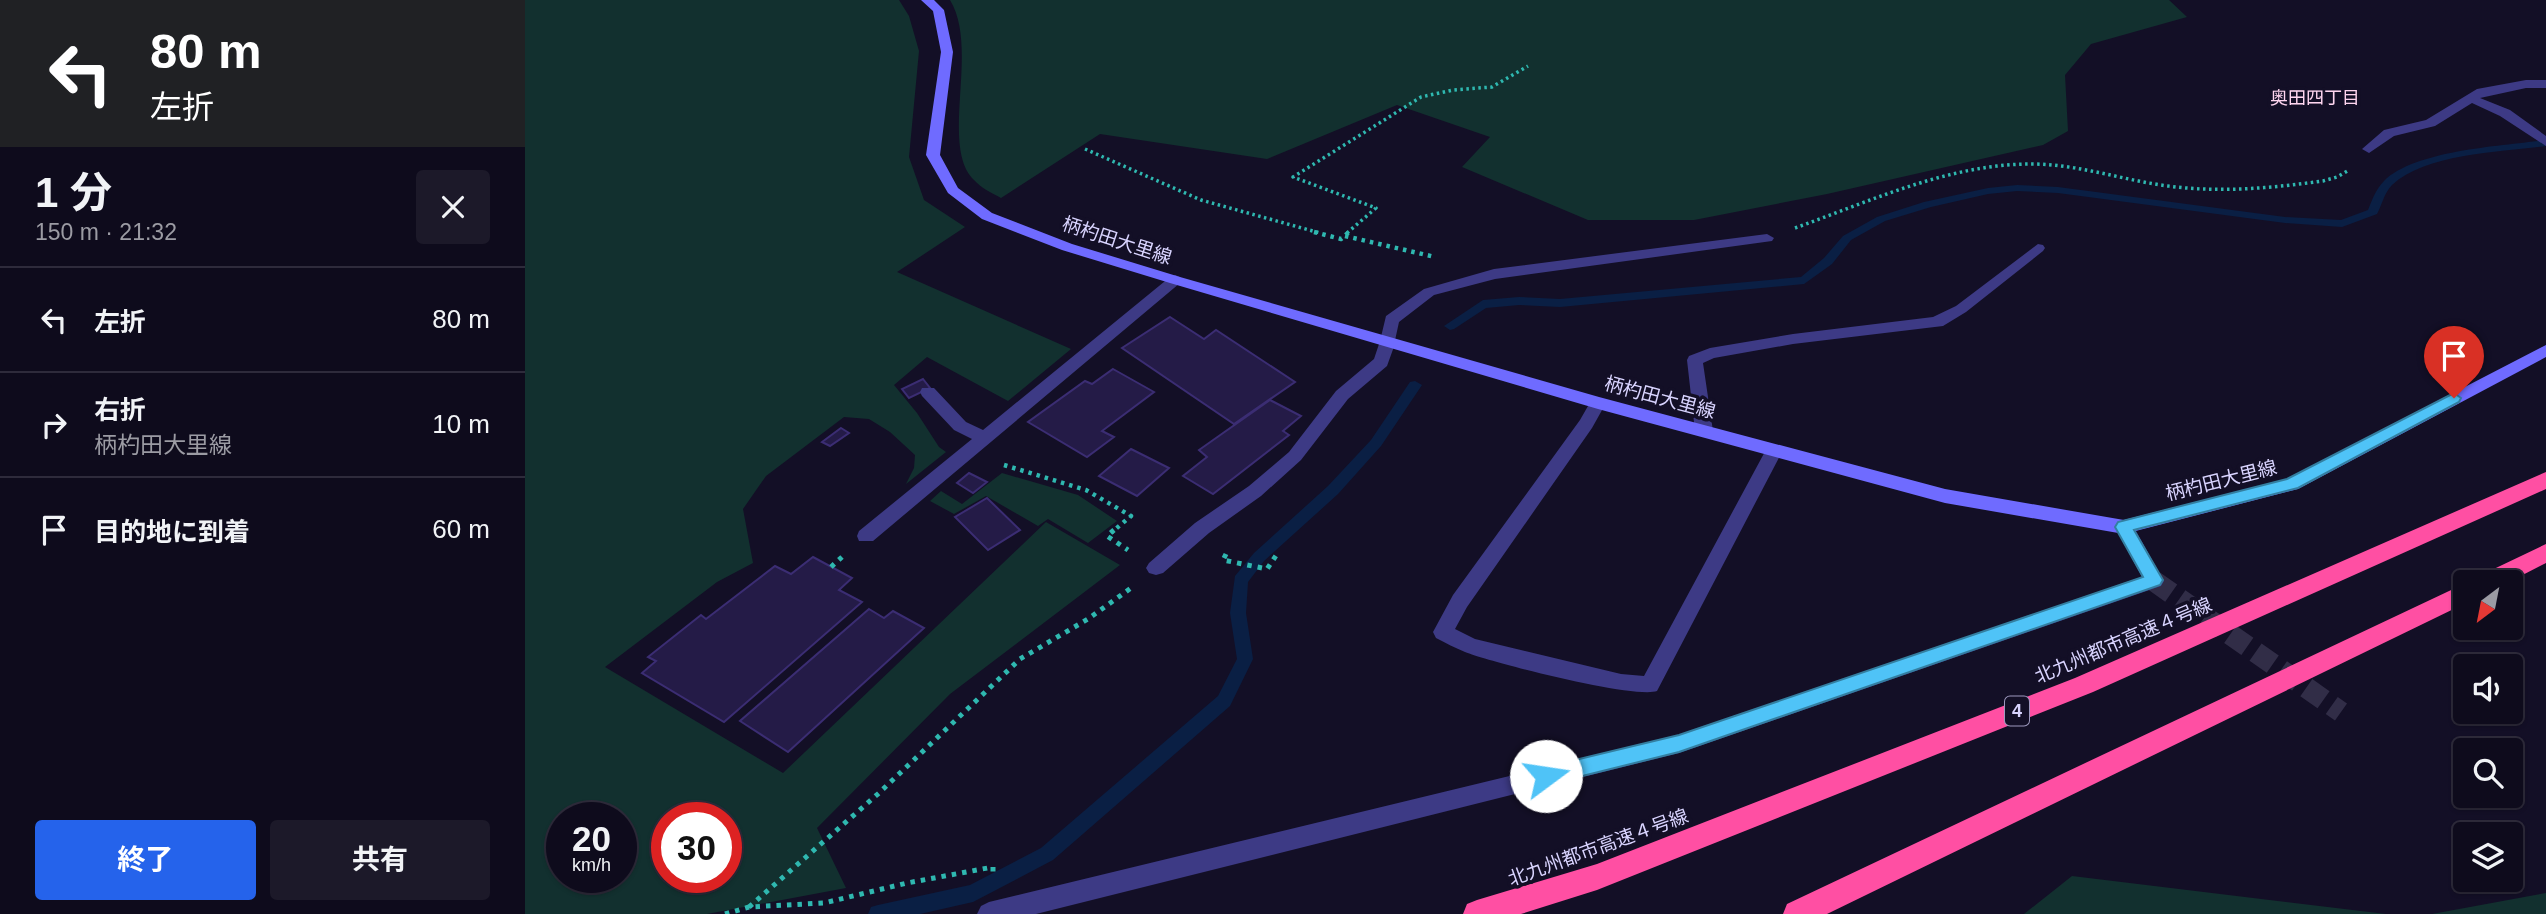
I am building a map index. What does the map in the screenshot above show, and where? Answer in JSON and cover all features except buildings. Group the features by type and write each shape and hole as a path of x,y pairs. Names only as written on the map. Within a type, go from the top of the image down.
{"highway":[{"name":"北九州都市高速４号線","path":"1477,914 1597,877 2084,685 2546,480"},
{"path":"2511,570 2546,553"},
{"path":"1797,914 2453,598"}],"main road":[{"name":"柄杓田大里線","path":"927,0 937,10 947,52 933,155 953,190 987,216 1066,247 1175,280 1598,402 1945,496 2124,527 2292,484 2546,349"}],"street":[{"path":"2369,149 2389,133 2430,123 2481,92 2526,84 2546,84"},
{"path":"2473,99 2505,113 2546,142"},
{"path":"1156,568 1202,528 1255,491 1295,456 1342,396 1381,362 1392,320 1429,292 1494,274 1767,238"},
{"path":"1704,431 1695,360 1710,353 1793,339 1937,322 1961,309 2038,248"},
{"path":"866,536 1175,280"},
{"path":"928,392 960,426 984,438"},
{"path":"1598,402 1586,424 1461,601 1443,632 1471,646 1621,683 1650,685 1774,450"},
{"path":"989,914 1679,744 2154,580 2124,527"}],"path":[{"path":"1085,149 1201,200 1341,239 1376,208 1293,177 1421,97 1453,90 1492,87 1528,66"},
{"path":"1767,238 1934,179 1994,168 2030,164 2167,186 2235,190 2324,180 2343,175 2369,149"},
{"path":"1344,236 1481,267 1494,274"},
{"path":"749,907 879,793 1020,659 1088,619 1156,568 1107,536 1131,516 1086,489 981,458 967,451"},
{"path":"1227,511 1240,522 1223,560 1267,569 1277,554"},
{"path":"725,914 749,907 824,903 907,883 993,867"}],"green space":[{"path":"525,0 899,0 909,16 919,51 909,157 924,200 965,227 897,272 1071,349 1008,401 927,357 894,385 917,413 939,447 946,452 906,484 914,468 915,455 890,432 869,419 844,417 766,476 743,509 753,563 717,582 605,667 783,773 1046,522 1120,565 950,694 817,828 846,888 707,914 525,914"},
{"path":"950,0 2169,0 2187,17 2091,44 2065,75 2068,131 2043,145 1827,194 1694,220 1588,220 1462,167 1490,137 1397,105 1267,159 1100,134 1001,198 977,183 964,165 959,121 961,44 958,20"},
{"path":"1002,473 1078,495 1117,521 1088,543 1048,519 1038,526 986,496 954,514 930,501 941,491 962,504"},
{"path":"2072,876 2386,914 2024,914"},
{"path":"2546,893 2546,914 2432,914"}],"waterway":[{"path":"1450,326 1483,304 1519,301 1560,303 1804,280 1828,261 1847,238 1881,219 1928,204 1988,191 2017,188 2058,190 2285,220 2342,224 2373,212 2388,183 2401,173 2419,165 2463,154 2546,143"},
{"path":"878,914 973,893 1047,854 1224,701 1245,659 1238,613 1240,580 1259,557 1333,490 1376,443 1415,385"}],"tunnel":[{"path":"2154,581 2341,712"}],"district":[{"name":"奥田四丁目","path":"2315,98"}],"route":[{"path":"1546,776 1679,744 2154,580 2124,527 2292,484 2454,398"}]}
